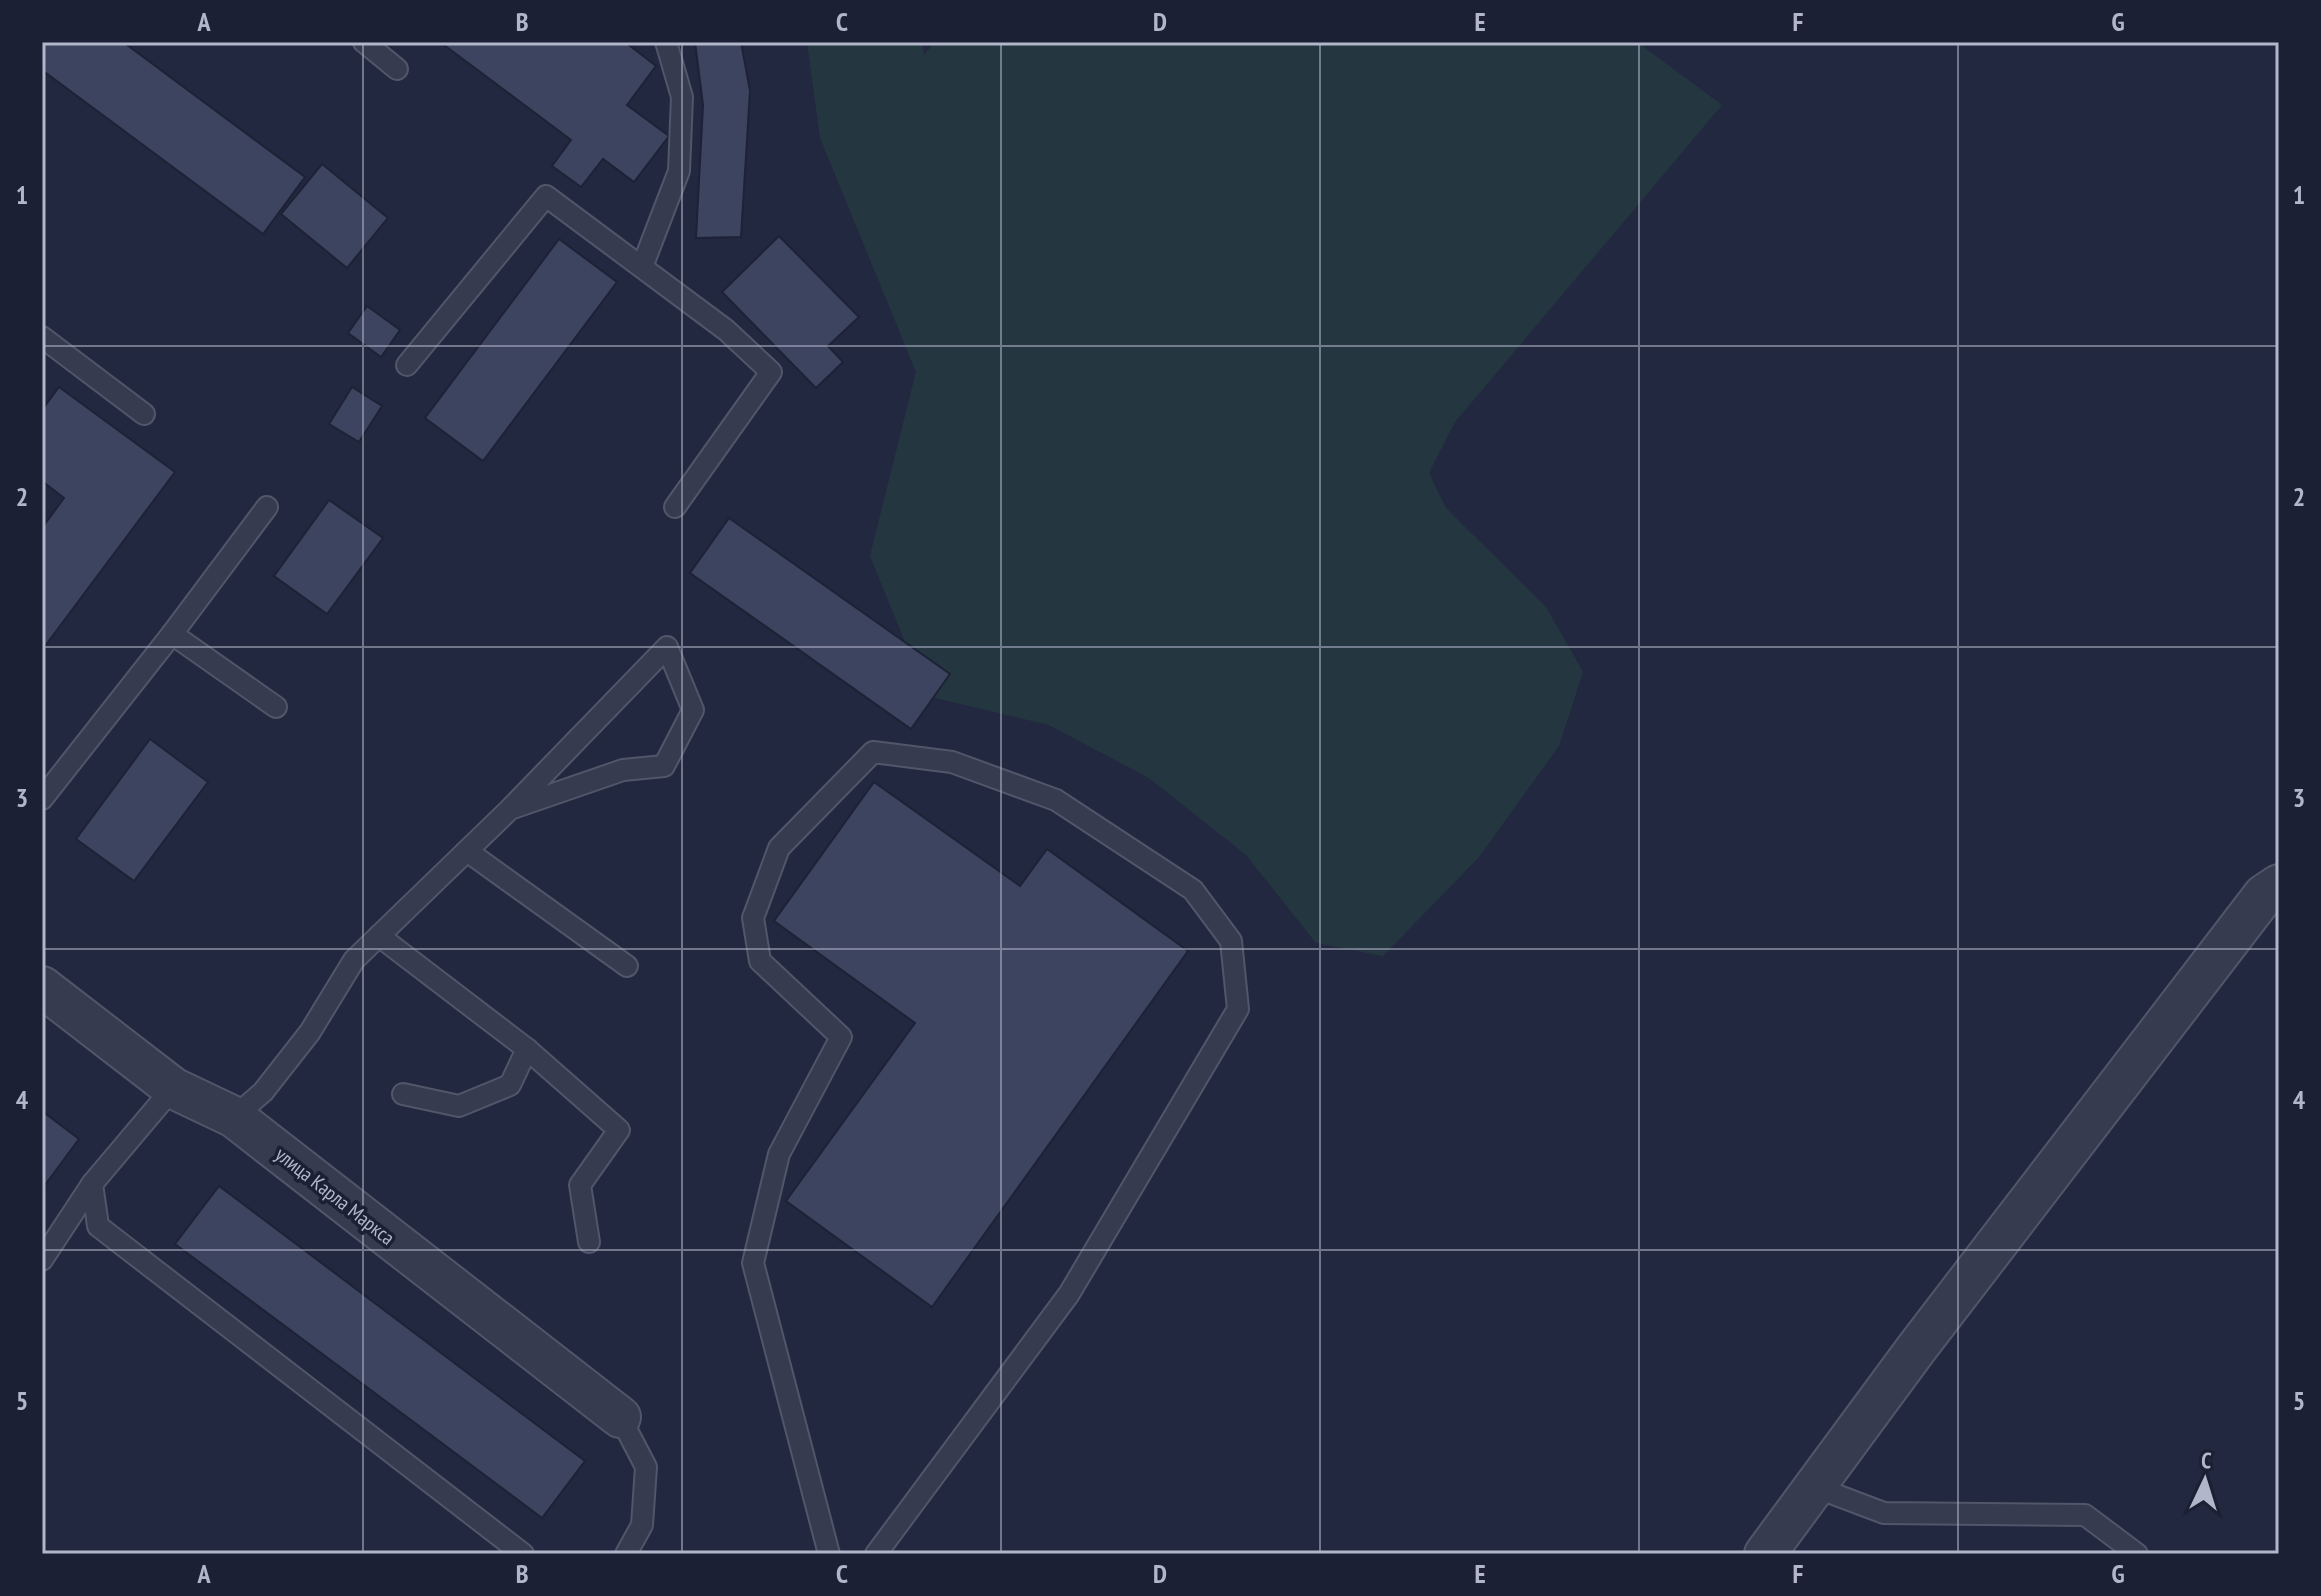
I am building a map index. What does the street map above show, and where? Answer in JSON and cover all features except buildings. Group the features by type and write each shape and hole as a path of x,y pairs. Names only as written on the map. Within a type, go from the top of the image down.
{"street":[{"path":"1765,1554 1916,1349 2264,895 2279,885"},
{"name":"улица Карла Маркса","path":"42,987 173,1088 234,1117 620,1417"}],"lane":[{"path":"364,42 397,69"},
{"path":"642,267 679,171 682,97 666,42"},
{"path":"407,365 546,196 726,330 771,372 675,507"},
{"path":"42,337 144,414"},
{"path":"42,799 267,507"},
{"path":"172,634 276,707"},
{"path":"234,1117 263,1092 310,1032 354,960 510,809 667,647 693,710 664,766 623,770 510,809"},
{"path":"829,1554 753,1263 779,1154 841,1037 760,961 753,918 779,848 873,752 952,762 1056,800 1193,890 1231,941 1238,1009 1069,1294 876,1554"},
{"path":"467,851 627,966"},
{"path":"379,936 527,1049 619,1130 580,1185 589,1242"},
{"path":"403,1094 459,1106 510,1085 527,1049"},
{"path":"42,1260 92,1184 173,1088"},
{"path":"92,1184 98,1226 523,1554"},
{"path":"620,1417 646,1467 642,1525 626,1554"},
{"path":"1815,1487 1884,1513 2085,1515 2137,1554"}],"shaded area":[{"path":"807,42 922,42 924,55 935,42 1637,42 1722,105 1455,422 1429,473 1446,508 1546,607 1583,672 1559,746 1479,857 1383,956 1316,943 1246,855 1149,778 1049,725 927,696 870,556 916,372 820,138"}]}
